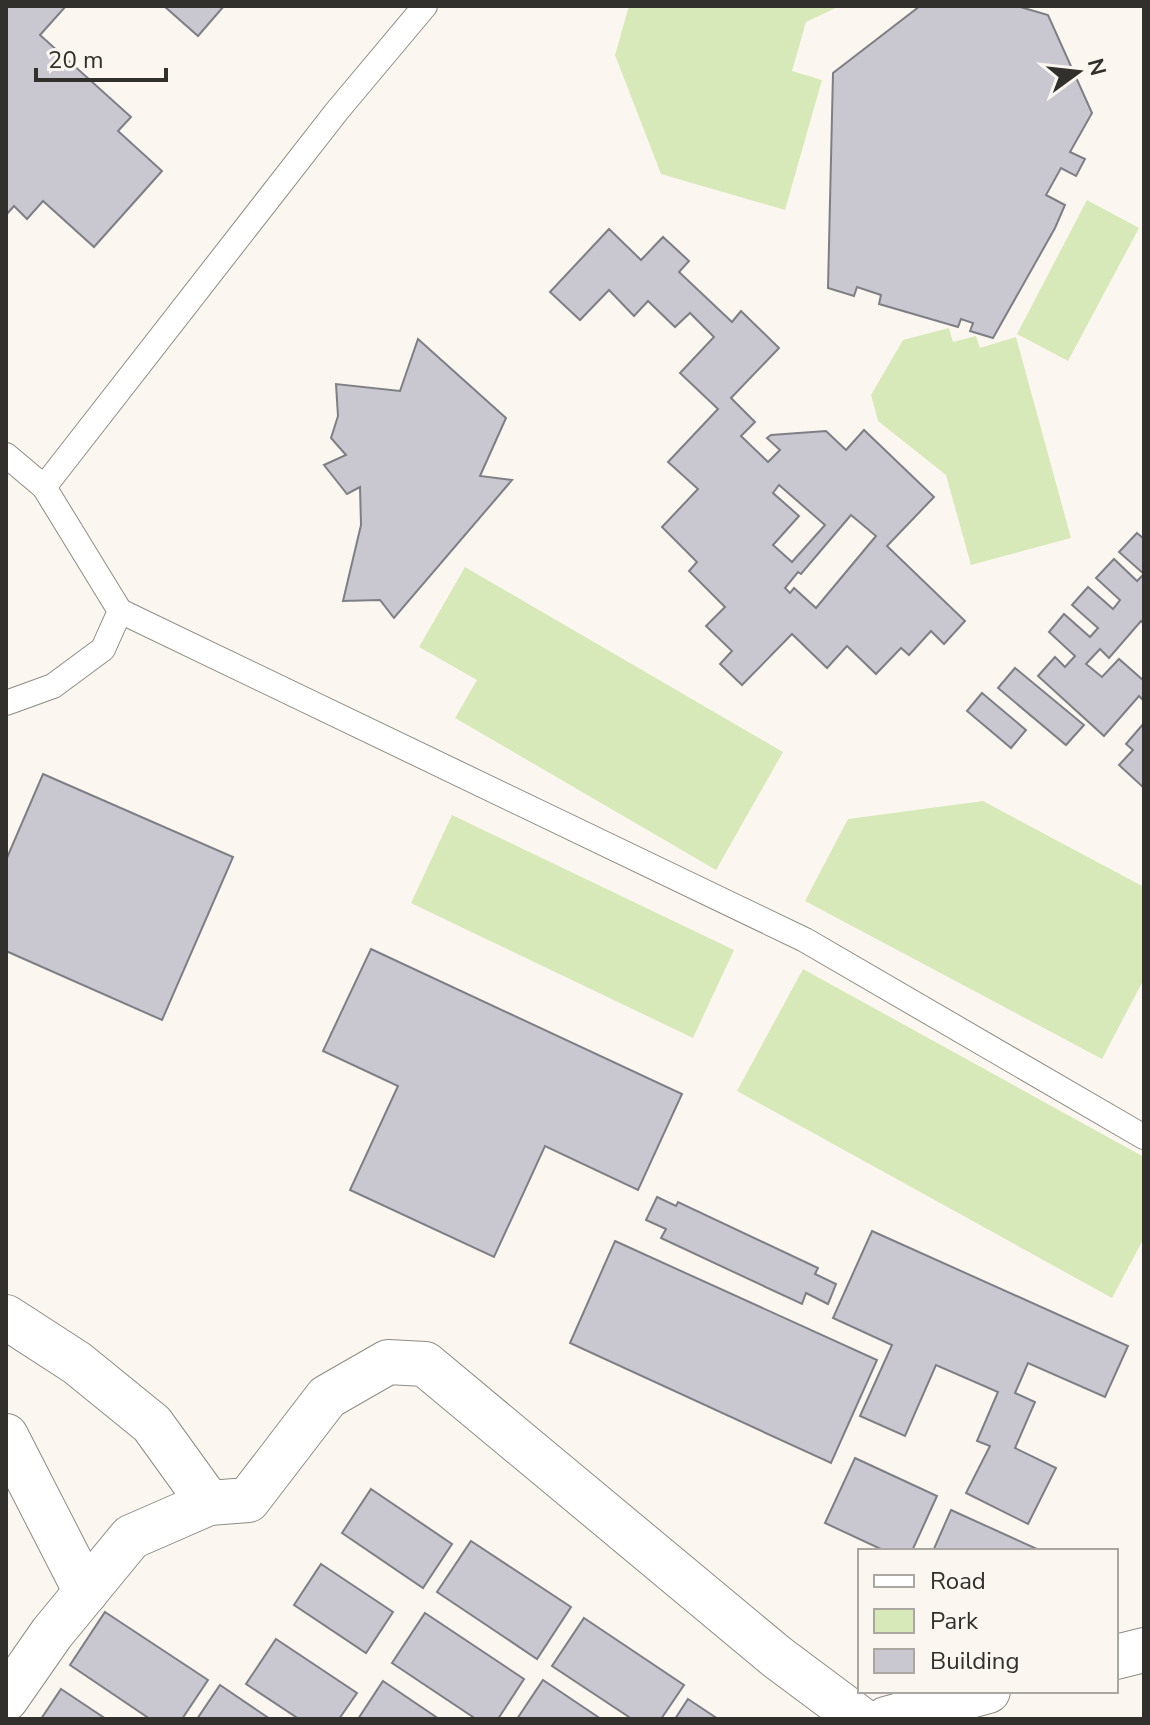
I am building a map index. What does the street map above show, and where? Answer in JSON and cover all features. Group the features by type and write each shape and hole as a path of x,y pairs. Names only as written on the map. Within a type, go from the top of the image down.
{"street":[{"path":"6,1317 77,1363 152,1424 209,1503"},
{"path":"6,1699 52,1633 131,1537 209,1503 248,1500 327,1397 388,1362 425,1364 777,1657 860,1719"},
{"path":"6,1436 86,1592"},
{"path":"1118,1656 1144,1650"},
{"path":"886,1719 981,1693"}],"lane":[{"path":"44,487 337,111 425,6"},
{"path":"6,455 44,487 120,611 805,940 1144,1137"},
{"path":"6,703 53,686 103,649 120,611"}],"green space":[{"path":"629,6 840,6 806,22 792,71 822,80 785,210 661,174 615,55"},
{"path":"1087,200 1139,228 1068,361 1017,334"},
{"path":"949,328 953,342 976,336 980,348 1016,337 1071,538 971,565 946,475 878,421 871,395 903,340"},
{"path":"465,567 783,752 716,870 455,718 477,680 419,647"},
{"path":"983,801 1144,887 1144,979 1102,1059 805,901 848,819"},
{"path":"452,815 734,950 693,1038 411,903"},
{"path":"803,969 1144,1157 1144,1238 1112,1298 737,1091"}],"building":[{"path":"6,6 66,6 40,35 131,117 118,131 162,171 94,247 43,201 27,219 14,206 6,215"},
{"path":"164,6 224,6 198,36"},
{"path":"920,6 1017,6 1048,15 1092,113 1070,152 1085,159 1076,176 1061,168 1046,195 1065,205 1055,228 993,338 970,331 973,323 961,319 958,327 879,304 881,295 857,287 854,296 828,288 833,73"},
{"path":"609,229 641,260 663,237 689,261 679,272 732,322 741,311 779,348 731,398 755,422 741,436 768,462 780,450 767,438 771,435 826,431 846,450 864,430 934,497 887,546 965,621 944,644 931,631 909,655 901,648 876,674 847,646 827,668 792,634 742,685 720,664 732,651 706,626 725,607 689,571 697,562 662,527 698,489 668,462 718,409 680,373 714,337 690,313 675,327 648,301 634,316 609,290 580,320 550,292","holes":["779,485 825,525 792,562 773,545 799,516 773,493","851,515 876,536 816,608 794,588 790,593 785,588 798,572 801,574"]},
{"path":"418,339 506,418 480,476 512,480 394,618 380,600 343,601 361,525 360,487 347,494 324,465 346,455 331,438 338,416 336,384 400,391"},
{"path":"1137,533 1144,539 1144,574 1119,552"},
{"path":"1114,559 1137,581 1144,574 1144,624 1141,621 1109,658 1100,649 1086,664 1102,677 1119,659 1144,681 1144,701 1139,696 1104,736 1038,676 1055,657 1065,667 1075,656 1049,632 1064,614 1090,637 1098,628 1072,605 1088,587 1113,609 1120,600 1096,578"},
{"path":"1015,668 1084,725 1066,745 998,688"},
{"path":"982,693 1026,730 1011,748 967,711"},
{"path":"1144,723 1144,788 1119,765 1133,750 1126,744"},
{"path":"43,774 233,857 162,1020 6,951 6,860"},
{"path":"371,949 682,1094 638,1190 545,1146 494,1257 350,1190 398,1086 323,1051"},
{"path":"657,1197 676,1206 678,1202 818,1268 815,1274 836,1284 828,1304 806,1293 802,1304 661,1238 666,1229 646,1220"},
{"path":"872,1231 1128,1346 1105,1397 1028,1363 1015,1393 1035,1402 1015,1448 1056,1468 1028,1524 966,1493 990,1446 977,1441 998,1392 936,1365 905,1436 860,1416 892,1345 833,1318"},
{"path":"615,1241 877,1360 831,1463 570,1343"},
{"path":"855,1458 937,1496 913,1549 881,1549 825,1523"},
{"path":"371,1489 452,1544 423,1588 342,1533"},
{"path":"951,1510 1037,1549 934,1549"},
{"path":"471,1541 571,1607 537,1659 437,1592"},
{"path":"321,1564 393,1612 366,1653 294,1605"},
{"path":"105,1612 208,1680 182,1719 150,1719 70,1665"},
{"path":"425,1613 524,1679 498,1719 476,1719 392,1663"},
{"path":"584,1618 684,1685 661,1719 632,1719 552,1666"},
{"path":"276,1639 357,1693 339,1719 299,1719 246,1684"},
{"path":"543,1680 601,1719 517,1719"},
{"path":"383,1681 439,1719 358,1719"},
{"path":"220,1685 270,1719 197,1719"},
{"path":"61,1689 106,1719 41,1719"},
{"path":"688,1699 718,1719 675,1719"}]}
